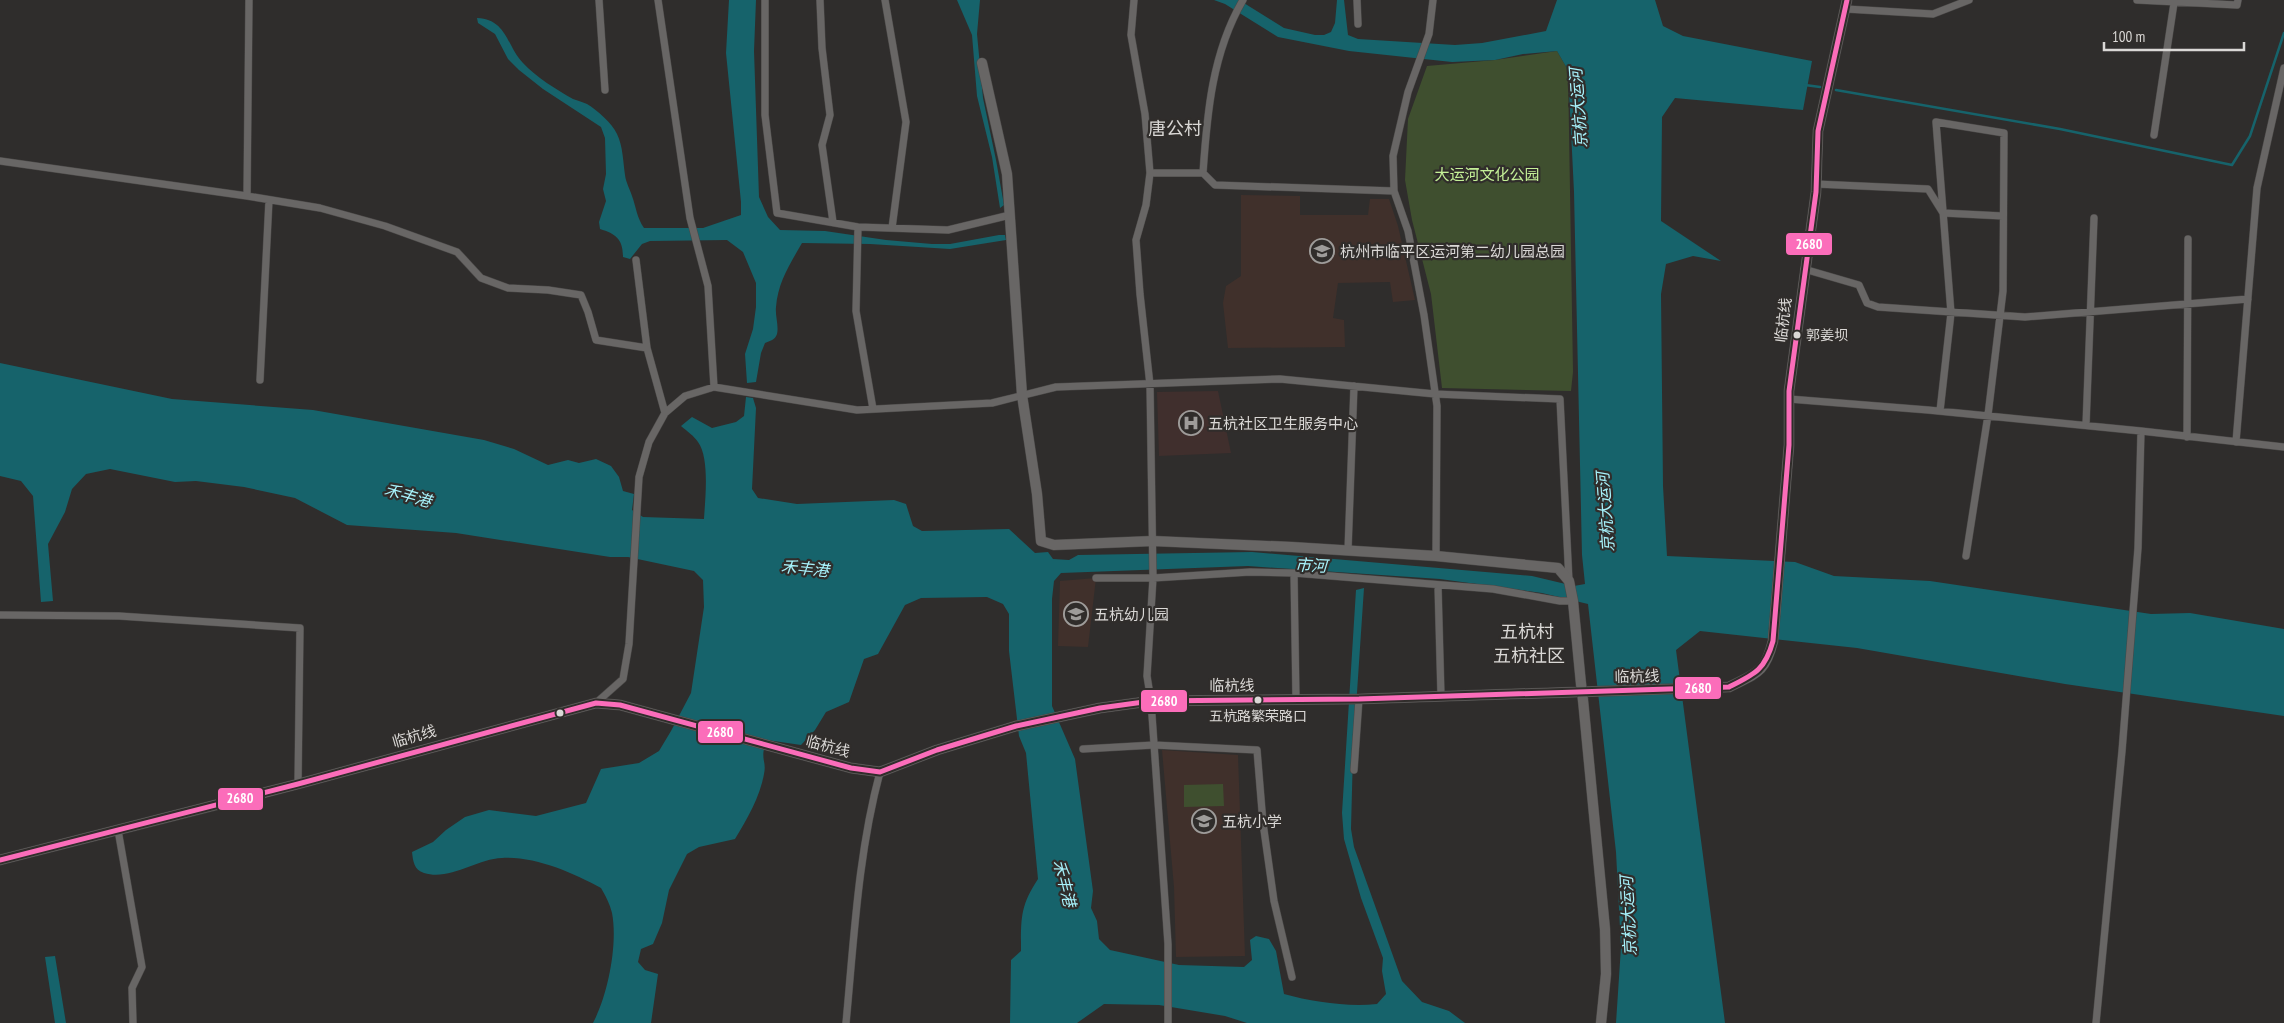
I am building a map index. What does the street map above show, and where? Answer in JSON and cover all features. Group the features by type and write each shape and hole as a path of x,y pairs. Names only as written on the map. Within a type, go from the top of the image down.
{"street":[{"path":"247,196 249,0"},
{"path":"599,0 605,90"},
{"path":"658,0 690,218 708,286 714,387"},
{"path":"764,0 765,115 777,213 858,227 948,230 1010,216"},
{"path":"820,0 822,48 830,115 822,145 833,222"},
{"path":"885,0 906,122 892,228"},
{"path":"1134,0 1131,35 1145,114 1150,173 1146,205 1136,240 1150,385 1153,578 1147,676 1151,701 1168,960 1168,1023"},
{"path":"1203,173 1207,123 1215,68 1234,14 1242,0"},
{"path":"1357,0 1358,24"},
{"path":"1433,0 1429,34 1408,92 1393,156 1394,191 1408,231 1424,315 1435,394 1438,458 1436,556"},
{"path":"1847,5 1933,14 1969,0"},
{"path":"2137,0 2237,5 2238,0"},
{"path":"2154,135 2174,3"},
{"name":"临杭线","path":"0,860 298,784 596,703 620,705 851,768 880,772 937,750 1016,726 1100,708 1151,701 1358,699 1685,690 1730,687 1761,671 1770,652 1773,640 1789,445 1789,399 1816,184 1818,131 1847,5"},
{"path":"982,63 1007,174 1022,395 1037,494 1041,541 1054,546 1153,541 1436,556 1558,568 1568,581"},
{"path":"2236,442 2258,188 2284,68"},
{"path":"1940,411 1951,313 1936,122 2004,133 2003,291 1988,415 1966,556"},
{"path":"0,161 320,208 385,226 457,252 481,278 508,288 548,290 581,295 596,340 647,348"},
{"path":"1150,173 1203,173 1215,185 1394,191"},
{"path":"1816,184 1928,189 1943,213"},
{"path":"260,380 269,200"},
{"path":"1943,213 2003,216"},
{"path":"2086,425 2094,218"},
{"path":"858,227 856,311 873,409"},
{"path":"2187,437 2188,238"},
{"path":"636,260 647,348 665,414"},
{"path":"1804,269 1859,285 1867,303 1878,307 1951,313 2025,317 2248,299"},
{"path":"596,703 623,679 629,644 639,478 649,442 665,414 685,396 714,387 857,410 992,403 1056,388 1280,379 1435,394 1560,399 1568,581 1573,601 1605,929 1606,974 1601,1023"},
{"path":"1348,550 1354,386"},
{"path":"1789,399 1988,415 2284,447"},
{"path":"2096,1023 2122,751 2138,548 2141,431"},
{"path":"1096,578 1153,578 1250,572 1294,573 1493,590 1560,601 1573,601"},
{"path":"1294,573 1296,700"},
{"path":"1438,586 1441,696"},
{"path":"0,615 118,616 300,628 298,784"},
{"path":"1354,770 1358,699"},
{"path":"1083,749 1154,744 1257,750 1263,823 1274,901 1292,977"},
{"path":"846,1023 859,882 870,810 880,772"},
{"path":"118,830 142,967 132,988 133,1023"}],"shaded area":[{"name":"杭州市临平区运河第二幼儿园总园","path":"1241,195 1300,196 1300,215 1368,215 1370,199 1389,199 1398,226 1415,300 1393,302 1390,282 1338,283 1333,318 1344,320 1345,347 1228,348 1223,303 1226,286 1241,276"},
{"name":"五杭社区卫生服务中心","path":"1218,391 1231,453 1159,456 1157,392"},
{"name":"五杭幼儿园","path":"1096,578 1088,647 1058,646 1060,581"},
{"name":"五杭小学","path":"1162,750 1238,755 1245,956 1176,957 1174,887"}],"green space":[{"name":"大运河文化公园","path":"1557,51 1568,70 1573,372 1571,391 1442,388 1431,294 1412,220 1405,180 1408,119 1427,66 1495,60"},
{"path":"1223,784 1224,806 1184,807 1184,785"}],"water":[{"path":"729,0 756,0 754,51 759,197 768,217 780,230 825,231 886,240 932,244 950,244 999,235 1005,235 1006,240 950,249 870,244 802,243 785,273 779,289 776,307 777,334 774,339 765,343 761,353 756,382 747,383 745,354 753,329 756,307 756,283 743,252 727,240 650,241 642,244 630,259 623,257 622,246 618,238 600,229 599,222 606,201 603,189 606,174 605,138 601,127 543,89 519,70 508,59 495,34 478,23 477,18 495,23 501,28 518,57 534,73 573,99 587,104 612,126 622,149 626,181 644,228 703,228 741,215 726,53"},
{"path":"957,0 980,0 977,34 983,98 1004,205 1000,208 992,157 977,96 972,35"},
{"path":"1214,0 1239,0 1284,28 1315,35 1324,35 1331,32 1335,23 1337,0 1344,0 1348,35 1358,39 1455,45 1482,43 1546,31 1557,0 1655,0 1663,26 1683,36 1812,61 1803,110 1675,98 1662,117 1661,221 1721,261 1693,256 1666,264 1661,294 1663,486 1667,556 1795,562 1834,576 1930,581 2151,614 2190,613 2284,629 2284,716 2065,684 1857,648 1700,631 1676,650 1725,1023 1616,1023 1621,947 1616,852 1588,604 1542,593 1440,579 1248,566 1061,573 1054,581 1052,599 1052,706 1075,759 1093,891 1091,908 1097,921 1099,939 1110,950 1179,965 1244,967 1252,960 1250,940 1256,936 1269,939 1276,951 1284,994 1318,1001 1354,1005 1377,1004 1386,994 1382,971 1383,958 1361,898 1344,839 1342,813 1356,590 1364,588 1353,752 1351,829 1354,847 1402,981 1422,1002 1449,1011 1465,1023 1247,1023 1225,1016 1159,1005 1104,1004 1077,1023 1010,1023 1011,960 1021,951 1023,913 1028,897 1038,879 1026,753 1019,736 1009,651 1009,614 1003,604 987,597 921,598 905,605 878,654 864,659 849,702 826,712 815,730 801,745 767,740 763,755 764,774 759,791 735,839 699,847 687,854 669,890 662,923 653,944 641,949 638,962 645,970 658,974 651,1023 593,1023 607,984 614,939 612,913 601,888 553,867 515,858 492,859 453,872 434,875 421,872 416,867 412,852 433,842 465,817 489,810 536,816 586,803 601,769 639,763 659,751 691,693 704,607 703,580 694,571 628,557 610,557 456,533 347,525 295,498 244,487 196,481 175,482 110,469 86,474 72,489 65,512 48,544 53,601 41,602 33,496 21,481 0,476 0,363 172,399 313,410 484,440 514,449 548,465 568,460 579,463 596,459 611,466 619,477 623,491 634,494 632,510 643,517 704,519 706,479 702,449 698,442 681,426 692,417 712,428 736,422 744,416 746,397 753,398 756,408 752,489 758,498 797,504 894,500 906,504 913,526 922,531 1009,529 1035,553 1048,552 1053,559 1069,560 1078,555 1252,552 1532,576 1574,586 1585,584 1582,555 1574,192 1568,70 1557,51 1523,54 1495,60 1452,62 1349,51 1278,37 1225,4"},
{"path":"55,956 66,1023 55,1023 45,957"}],"waterway":[{"path":"1836,90 2060,129 2232,165 2250,136 2284,33"},
{"path":"1805,85 1820,87"}],"transit line":[{"name":"2680","path":"0,860 298,784 596,703 620,705 851,768 880,772 937,750 1016,726 1100,708 1151,701 1359,699 1729,687 1758,670 1766,659 1773,641 1789,445 1789,391 1816,192 1818,131 1847,0"}],"place":[{"name":"杭州市临平区运河第二幼儿园总园","path":"1322,251"},
{"name":"郭姜坝","path":"1797,335"},
{"name":"五杭社区卫生服务中心","path":"1191,423"},
{"name":"五杭幼儿园","path":"1076,614"},
{"name":"五杭路繁荣路口","path":"1258,700"},
{"name":"五杭小学","path":"1204,821"}],"district":[{"name":"唐公村","path":"1175,128"},
{"name":"五杭村","path":"1527,631"},
{"name":"五杭社区","path":"1529,655"}],"water label":[{"name":"京杭大运河","path":"1578,108"},
{"name":"禾丰港","path":"408,495"},
{"name":"京杭大运河","path":"1605,512"},
{"name":"市河","path":"1311,565"},
{"name":"禾丰港","path":"805,568"},
{"name":"禾丰港","path":"1065,883"},
{"name":"京杭大运河","path":"1628,916"}]}
